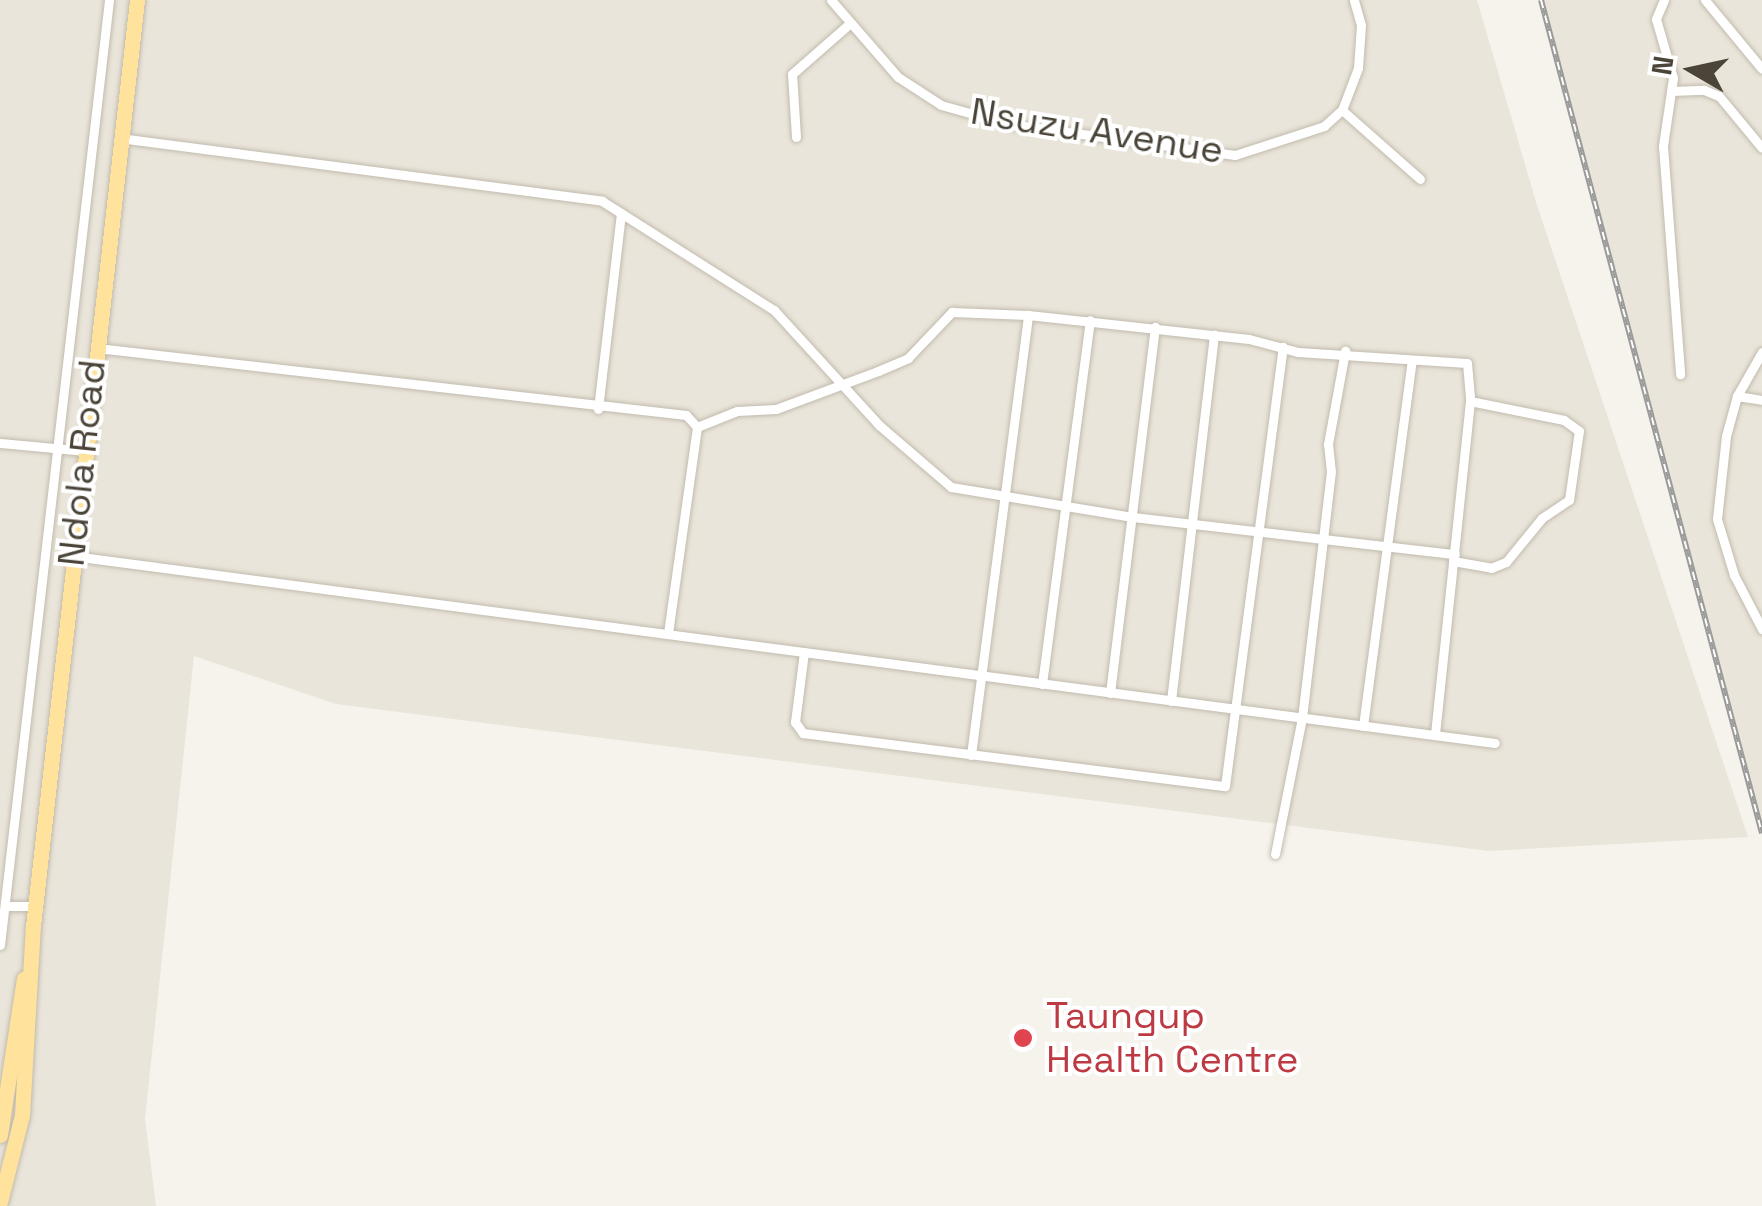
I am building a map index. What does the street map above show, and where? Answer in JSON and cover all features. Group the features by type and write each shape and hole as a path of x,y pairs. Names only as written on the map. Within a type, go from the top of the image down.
{"main road":[{"name":"Ndola Road","path":"34,926 93,347 136,0"},
{"path":"0,1134 34,926"},
{"path":"0,1202 22,1116 34,926"}],"street":[{"path":"0,945 110,0"},
{"name":"Nsuzu Avenue","path":"831,0 898,77 941,105 1009,124 1235,156 1324,126 1342,110"},
{"path":"1354,0 1361,24 1358,68 1342,110 1420,180"},
{"path":"1664,0 1656,19 1672,91 1664,168 1680,374"},
{"path":"1705,0 1762,68"},
{"path":"796,137 792,74 848,24"},
{"path":"1672,91 1712,92 1762,148"},
{"path":"120,138 602,200 762,300 942,483 1006,497 1133,517 1389,545 1491,568 1506,562 1542,518 1568,500 1579,432 1577,424 1470,401"},
{"path":"598,409 621,213"},
{"path":"697,428 737,412 776,409 908,358 952,312 1090,320 1345,351 1411,364 1467,364 1470,401 1434,735"},
{"path":"972,756 1028,315"},
{"path":"1042,684 1090,320"},
{"path":"1110,692 1156,328"},
{"path":"1170,700 1196,523 1214,335"},
{"path":"804,652 798,730 1220,789 1238,710 1283,346"},
{"path":"93,347 598,409 686,415 697,428 668,634"},
{"path":"1275,854 1302,718 1324,537 1328,444 1345,351"},
{"path":"1762,352 1737,396 1726,436 1717,518 1734,575 1762,630"},
{"path":"1363,726 1411,364"},
{"path":"1737,396 1762,400"},
{"path":"0,443 84,450"},
{"path":"73,556 1495,743"},
{"path":"4,906 36,906"}],"shaded area":[{"path":"0,0 1477,0 1536,202 1748,837 1489,851 336,704 194,656 145,1119 156,1206 0,1206"},
{"path":"1542,0 1762,0 1762,835 1571,112"}],"railway":[{"path":"1541,0 1762,833"}],"place":[{"name":"Taungup Health Centre","path":"1023,1038"}]}
